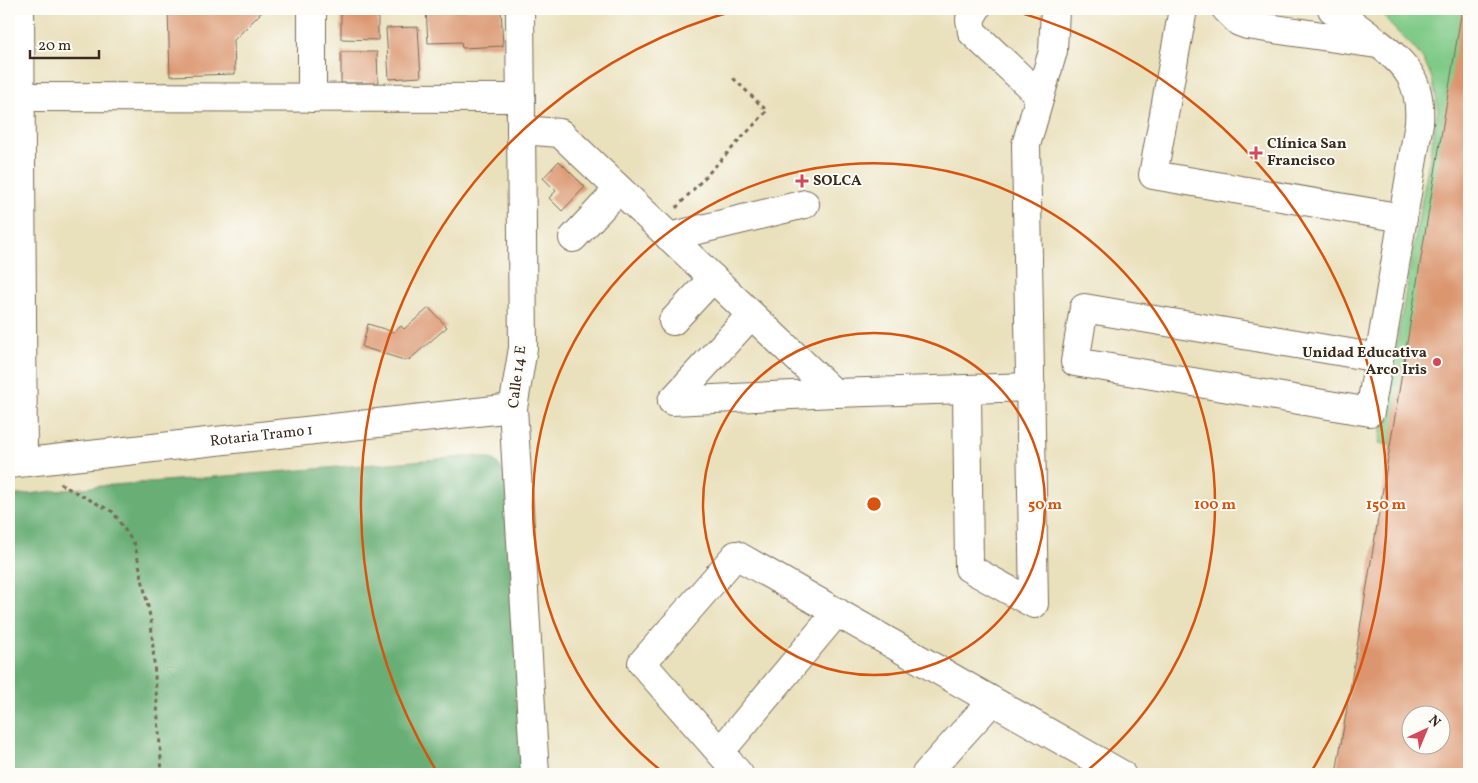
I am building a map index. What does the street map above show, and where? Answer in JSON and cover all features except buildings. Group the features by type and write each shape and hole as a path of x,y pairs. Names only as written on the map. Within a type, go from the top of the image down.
{"street":[{"path":"16,463 14,241 20,97 20,9"},
{"path":"312,9 312,98"},
{"name":"Calle 14 E","path":"520,9 523,348 513,408 535,774"},
{"path":"976,9 970,18 972,32 1040,96"},
{"path":"967,389 969,568 1034,604 1026,145 1053,51 1055,9"},
{"path":"1183,9 1153,175 1403,218"},
{"path":"1226,9 1239,22 1247,25 1381,45"},
{"path":"1332,9 1405,65 1418,91 1420,108 1403,218 1370,412 1075,362 1084,308 1379,358"},
{"path":"1362,9 1381,45"},
{"path":"20,97 521,98"},
{"path":"521,130 560,133 834,394"},
{"path":"573,238 619,189"},
{"path":"664,232 805,204"},
{"path":"673,321 713,278"},
{"path":"752,315 672,401 1031,387"},
{"name":"Rotaria Tramo 1","path":"16,463 513,408"},
{"path":"739,774 642,663 736,555 1121,774"},
{"path":"720,752 837,612"},
{"path":"926,774 992,700"}],"path":[{"path":"664,232 767,111 733,78"},
{"path":"16,463 113,512 135,545 151,621 162,774"}],"green space":[{"path":"1380,9 1464,9 1397,447 1379,443 1438,109 1433,83 1426,64 1384,17"},
{"path":"476,456 494,460 504,471 531,774 9,774 9,496 101,486"}],"place":[{"name":"Clínica San Francisco","path":"1256,153"},
{"name":"SOLCA","path":"802,181"},
{"name":"Unidad Educativa Arco Iris","path":"1437,362"}]}
